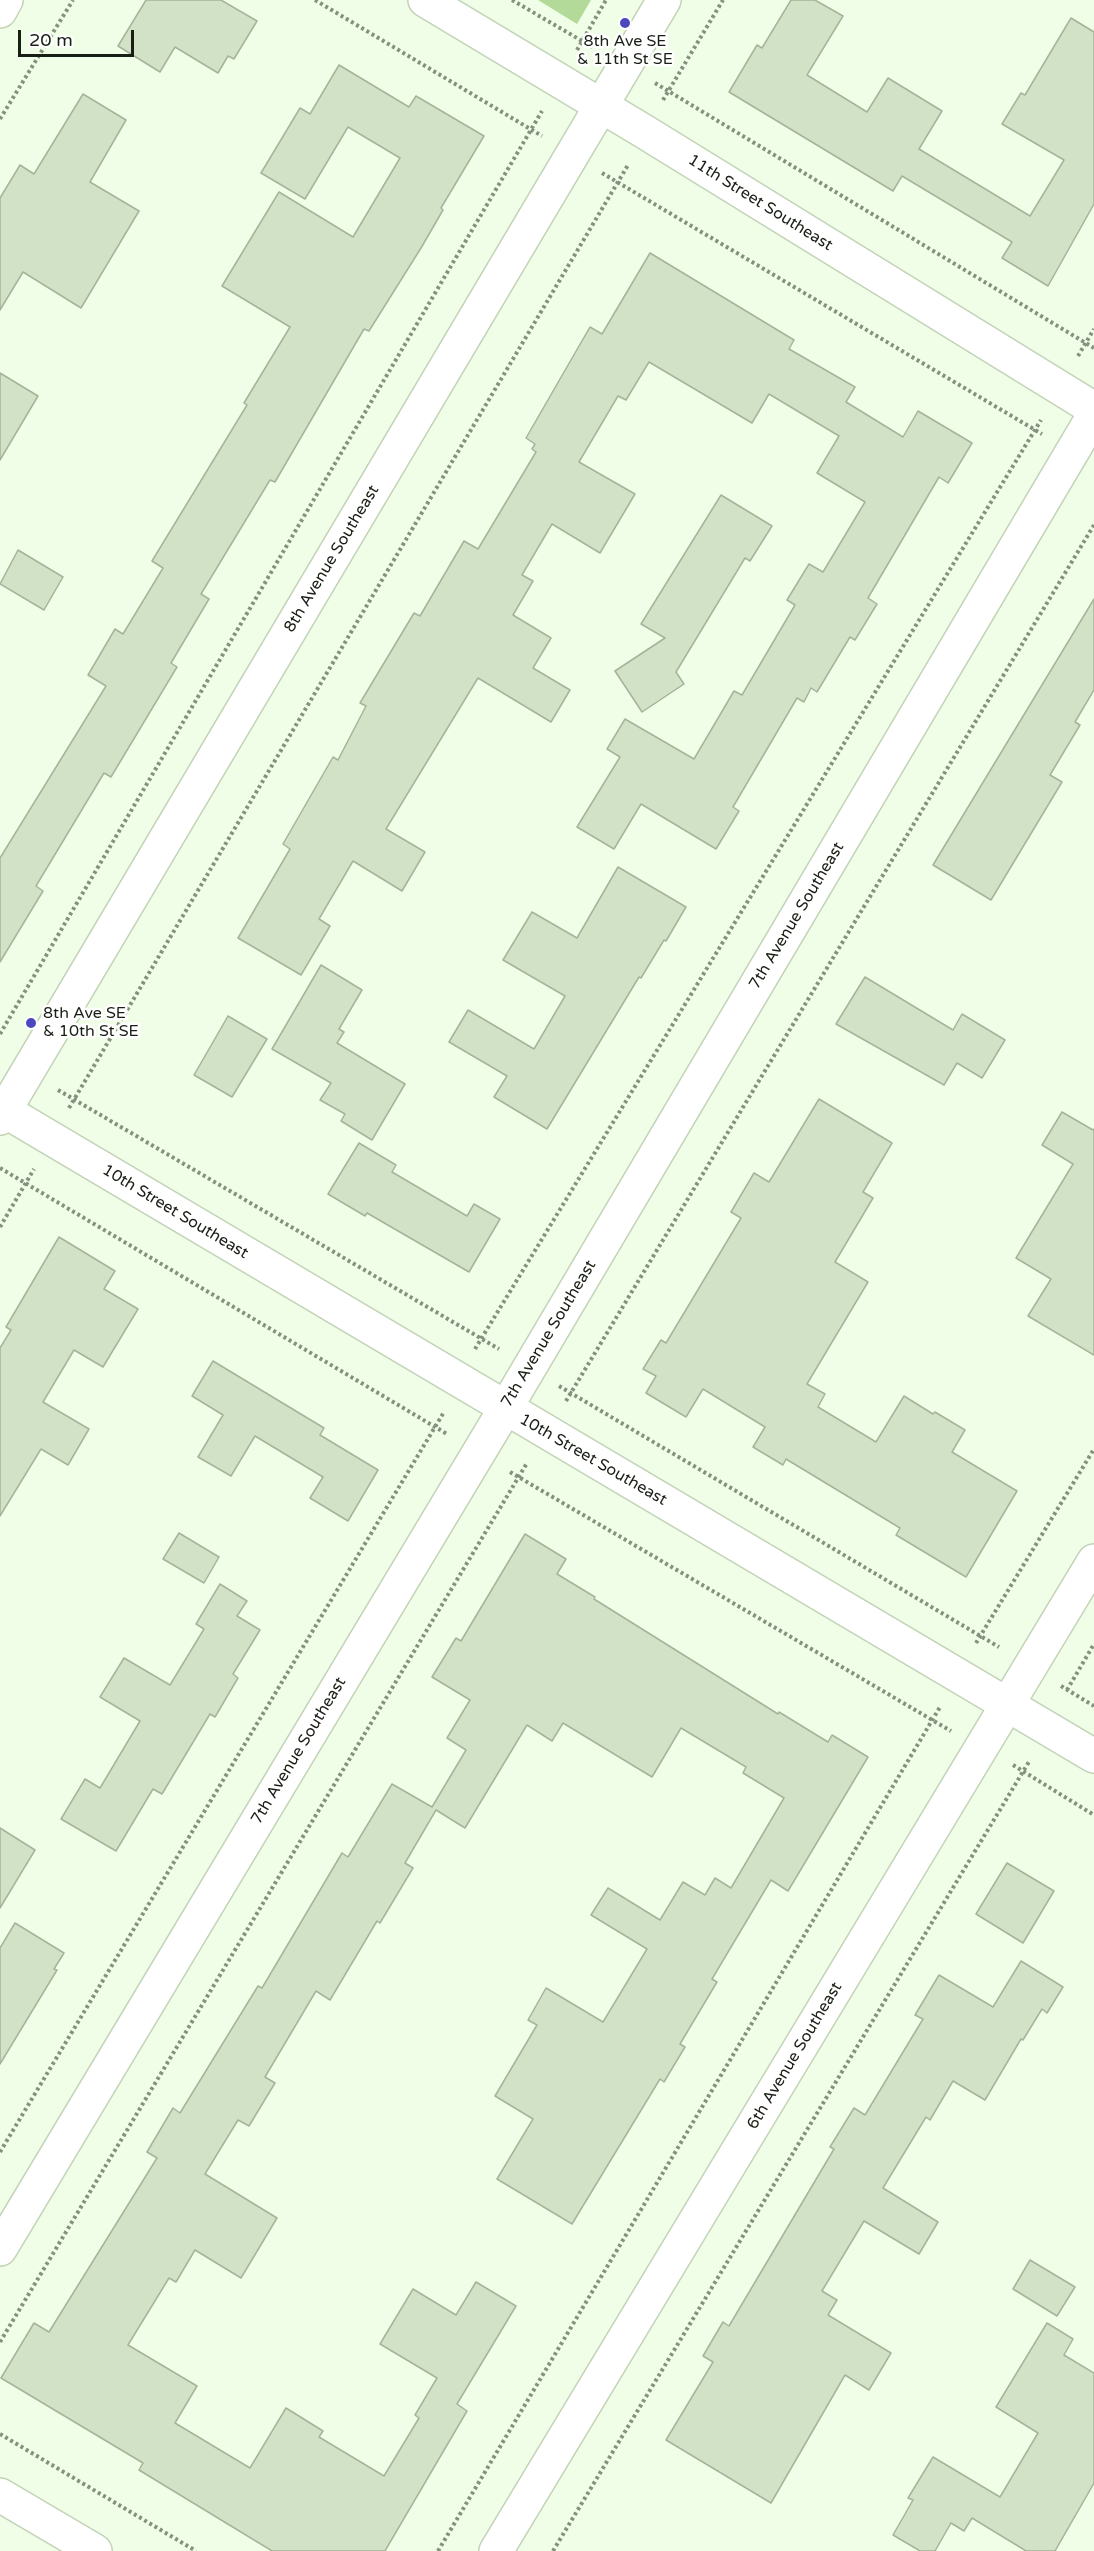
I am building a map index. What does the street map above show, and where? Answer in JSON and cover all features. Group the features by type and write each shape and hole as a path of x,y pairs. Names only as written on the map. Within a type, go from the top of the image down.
{"street":[{"path":"0,10 6,0"},
{"name":"11th Street Southeast","path":"425,0 1094,409"},
{"name":"8th Avenue Southeast","path":"2,1112 664,0"},
{"name":"7th Avenue Southeast","path":"0,2249 505,1409 1094,415"},
{"name":"10th Street Southeast","path":"2,1112 1094,1756"},
{"name":"6th Avenue Southeast","path":"496,2551 1094,1561"},
{"path":"0,2495 95,2551"}],"path":[{"path":"0,119 73,0"},
{"path":"0,1034 532,130 315,0"},
{"path":"512,0 581,41 606,0"},
{"path":"723,0 668,90 1094,348"},
{"path":"619,183 1035,430 481,1338 74,1099 619,183"},
{"path":"1086,343 1094,329"},
{"path":"1094,525 571,1393 980,1635 1094,1449"},
{"path":"0,1168 436,1427 0,2152"},
{"path":"0,1227 26,1184"},
{"path":"0,2342 519,1477 933,1720 438,2551"},
{"path":"1094,1644 1067,1690 1094,1706"},
{"path":"553,2551 1024,1771 1094,1815"},
{"path":"0,2434 196,2551"}],"green space":[{"path":"538,0 591,0 577,24"}],"building":[{"path":"146,0 221,0 257,21 234,59 228,56 218,73 175,47 160,72 118,46"},
{"path":"791,0 815,0 843,16 807,75 867,112 888,78 942,111 919,149 1030,216 1064,160 1002,124 1021,93 1025,95 1071,18 1094,32 1094,204 1048,286 1002,258 1012,242 902,176 893,191 729,92 757,45 762,48"},
{"path":"339,65 409,107 416,96 484,136 441,208 443,210 421,248 369,331 364,329 275,482 270,480 201,594 209,599 171,663 177,667 111,777 104,773 36,886 43,891 0,962 0,858 106,686 88,675 115,629 123,634 163,568 152,561 247,405 244,403 290,327 222,286 279,192 353,237 400,158 348,127 305,199 261,173 300,108 310,114"},
{"path":"83,94 126,120 90,182 139,211 81,308 23,272 0,310 0,198 20,165 34,174"},
{"path":"650,253 794,340 789,349 855,387 846,402 903,437 918,411 972,443 948,483 939,477 868,598 877,604 855,640 850,637 817,692 811,688 804,702 797,698 733,807 739,811 716,849 641,804 614,849 577,827 620,757 607,749 625,719 694,759 734,691 742,695 795,605 787,600 809,564 823,572 865,502 817,473 839,436 769,394 752,423 649,362 626,400 618,396 579,462 635,494 600,553 552,524 522,575 533,581 513,615 551,638 533,668 570,690 551,722 478,678 386,829 425,852 402,891 353,861 319,919 330,926 301,975 238,938 290,849 283,844 333,757 338,760 366,706 360,703 414,613 420,616 464,541 478,549 536,452 532,449 535,444 526,438 590,327 602,334"},
{"path":"0,373 38,396 0,460"},
{"path":"721,495 772,526 750,561 745,558 676,672 684,684 642,712 615,671 665,638 641,624"},
{"path":"18,550 63,577 44,610 0,584"},
{"path":"1094,599 1094,690 1075,722 1080,725 1050,775 1062,782 991,900 933,865"},
{"path":"618,867 686,907 666,941 664,940 641,978 639,977 547,1129 494,1097 507,1076 449,1042 468,1010 534,1049 565,996 503,960 532,912 577,938"},
{"path":"321,965 362,990 339,1029 344,1032 337,1043 405,1084 372,1140 341,1121 345,1114 320,1100 331,1083 272,1049"},
{"path":"865,977 953,1030 962,1014 1005,1040 982,1078 957,1063 944,1085 836,1024"},
{"path":"228,1016 267,1039 232,1097 194,1075"},
{"path":"819,1099 892,1143 863,1192 873,1198 835,1262 868,1282 807,1384 825,1394 818,1407 876,1442 904,1396 965,1430 952,1452 1017,1491 966,1577 896,1535 900,1528 786,1459 783,1465 753,1447 765,1427 703,1389 686,1417 646,1393 656,1376 643,1369 661,1340 666,1343 741,1218 731,1212 754,1173 769,1182"},
{"path":"1062,1112 1094,1129 1094,1355 1028,1316 1051,1279 1016,1258 1073,1164 1042,1145"},
{"path":"359,1143 396,1165 392,1172 467,1216 474,1204 500,1219 469,1272 367,1213 365,1216 328,1194"},
{"path":"59,1237 115,1271 104,1289 138,1309 103,1367 74,1350 43,1402 89,1429 68,1465 41,1449 0,1516 0,1348 11,1330 6,1327"},
{"path":"213,1361 324,1428 320,1435 378,1470 348,1521 310,1498 323,1477 255,1436 231,1476 198,1457 223,1415 192,1396"},
{"path":"179,1533 219,1557 204,1583 163,1559"},
{"path":"525,1534 566,1559 557,1574 595,1597 594,1599 778,1714 779,1712 828,1742 832,1735 868,1757 788,1891 771,1880 712,1979 717,1982 680,2044 685,2047 664,2082 660,2079 572,2224 497,2179 533,2119 495,2096 537,2025 528,2020 546,1988 603,2022 647,1949 591,1915 608,1888 660,1920 683,1882 705,1895 715,1878 731,1888 784,1798 743,1773 746,1767 681,1728 652,1777 563,1723 552,1741 527,1725 465,1828 436,1810 405,1863 413,1868 380,1923 377,1921 330,2000 316,1991 265,2077 275,2083 249,2126 238,2120 205,2174 277,2218 241,2278 195,2250 176,2282 169,2278 128,2345 197,2386 175,2423 250,2468 286,2408 323,2431 319,2437 384,2476 419,2418 415,2415 437,2378 380,2344 413,2289 456,2315 476,2282 516,2306 457,2404 467,2411 385,2551 272,2551 139,2470 143,2463 1,2378 34,2323 49,2332 157,2158 147,2152 173,2108 180,2113 258,1986 262,1988 342,1853 348,1857 392,1784 432,1807 466,1750 447,1738 470,1700 432,1677 456,1638 461,1641"},
{"path":"220,1584 247,1601 237,1616 260,1630 233,1674 238,1678 215,1717 210,1714 162,1794 153,1789 116,1851 61,1819 85,1779 100,1788 140,1721 100,1697 124,1658 170,1685 204,1629 196,1624"},
{"path":"0,1828 35,1850 0,1908"},
{"path":"1007,1863 1054,1891 1023,1943 976,1914"},
{"path":"15,1923 64,1953 54,1969 57,1970 0,2064 0,1948"},
{"path":"1021,1961 1063,1987 1047,2013 1042,2009 1023,2040 1021,2039 985,2100 953,2081 930,2120 926,2117 883,2188 938,2222 919,2254 864,2221 822,2291 837,2300 828,2315 891,2353 869,2390 845,2375 771,2503 666,2440 713,2362 703,2356 723,2322 729,2326 834,2149 830,2147 854,2108 865,2115 923,2019 915,2015 939,1975 993,2007"},
{"path":"1030,2260 1075,2287 1057,2316 1013,2289"},
{"path":"1047,2323 1073,2339 1064,2355 1094,2373 1094,2483 1055,2551 1026,2551 972,2518 964,2531 951,2523 935,2551 920,2551 893,2535 913,2500 908,2498 933,2457 1000,2497 1038,2433 996,2407"}],"place":[{"name":"8th Ave SE & 11th St SE","path":"625,23"},
{"name":"8th Ave SE & 10th St SE","path":"31,1023"}]}
